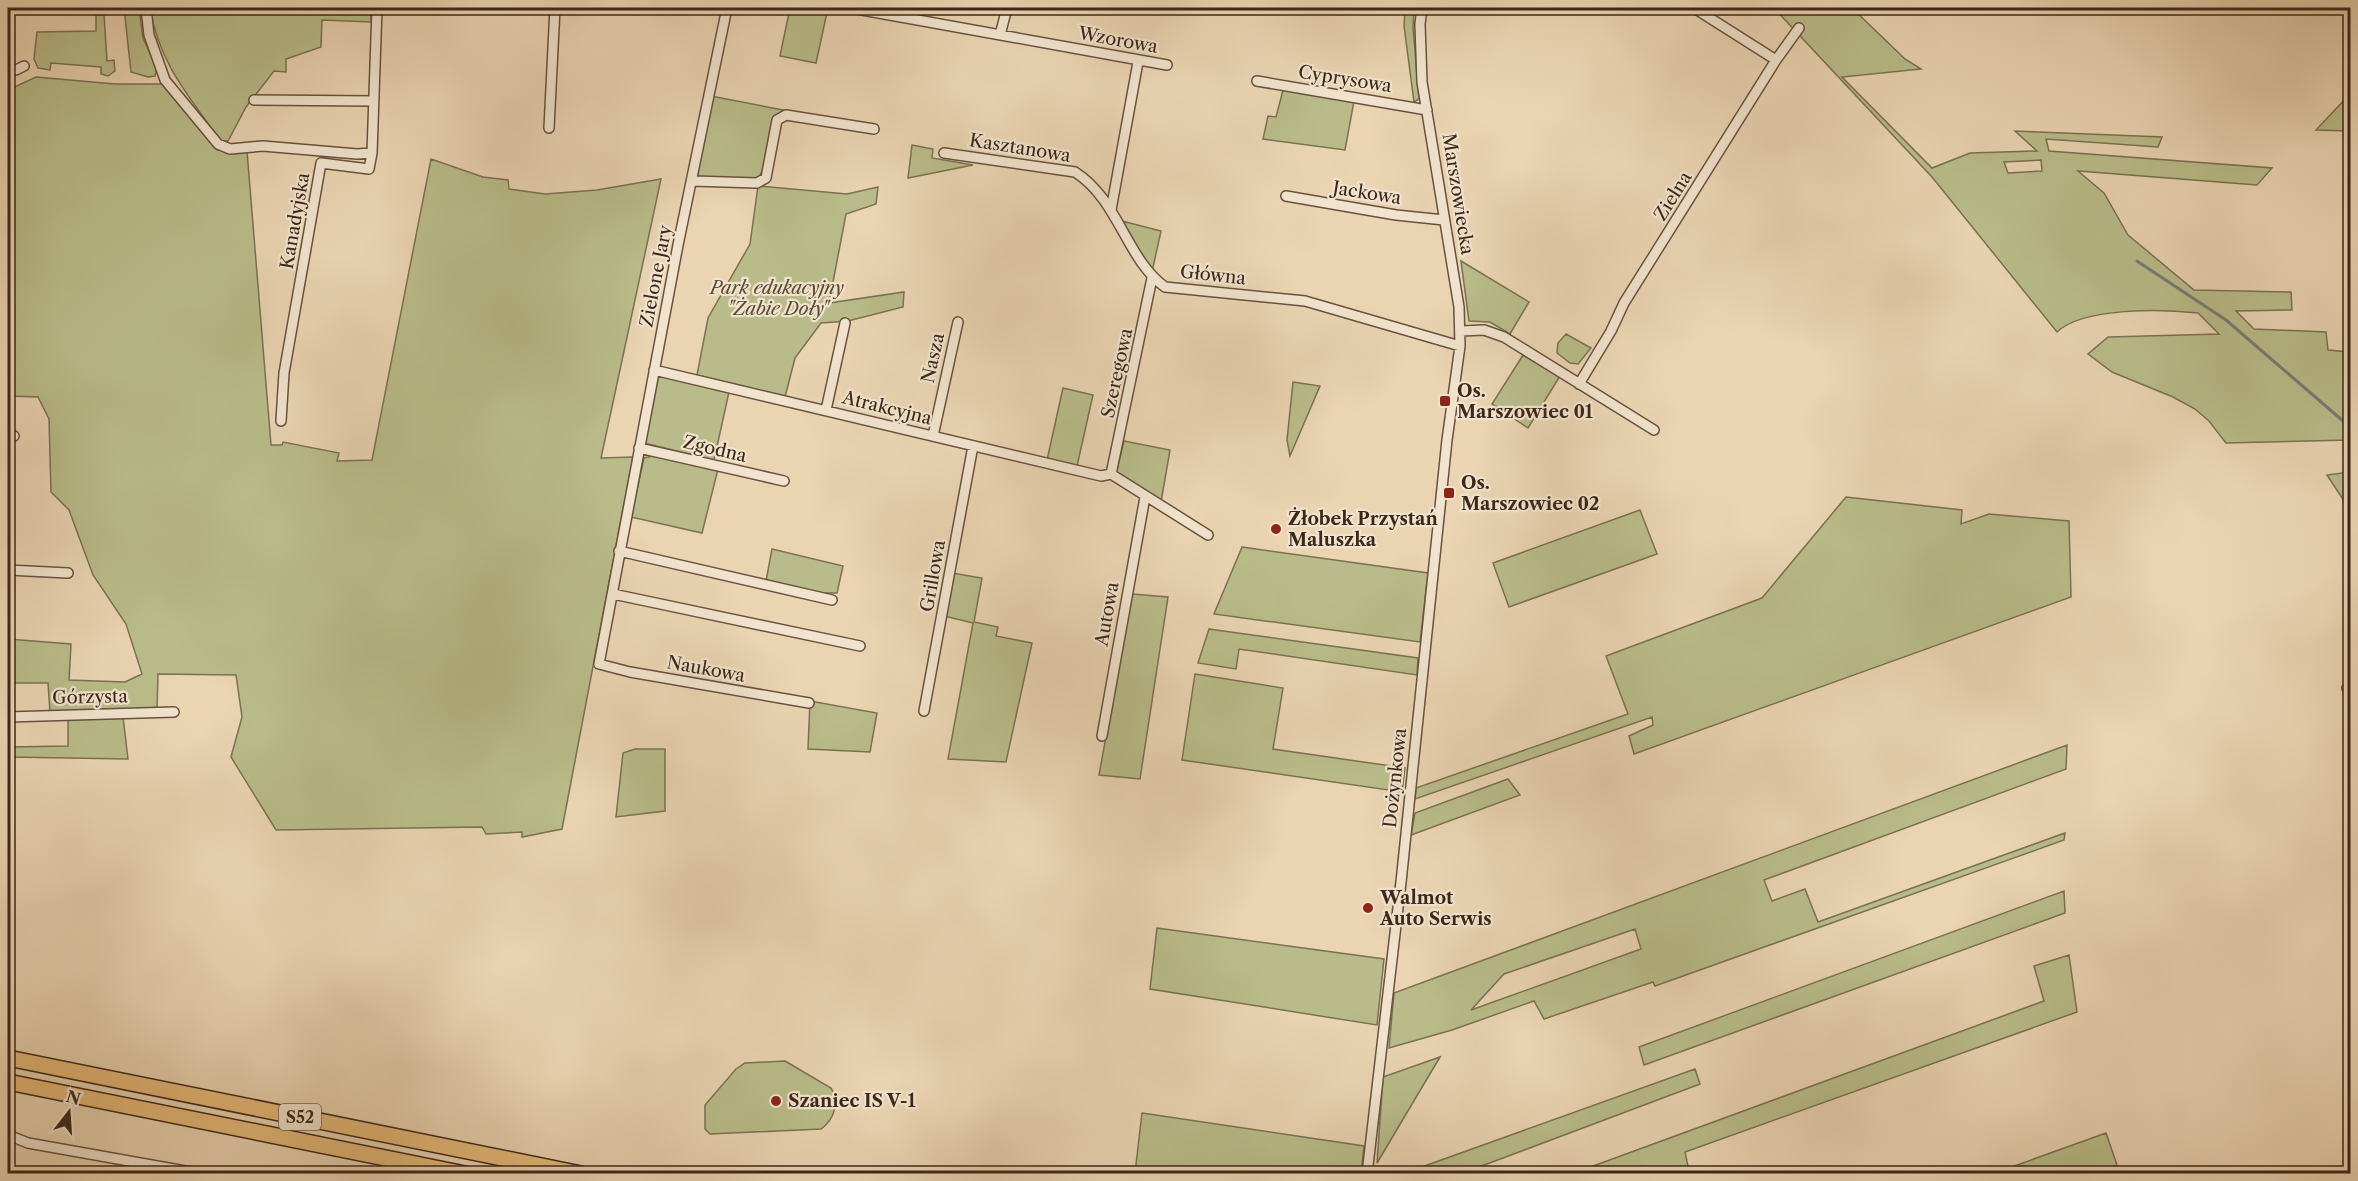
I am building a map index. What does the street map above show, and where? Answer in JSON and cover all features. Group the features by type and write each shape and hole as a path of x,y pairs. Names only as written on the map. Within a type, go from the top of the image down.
{"highway":[{"name":"S52","path":"8,1058 581,1173"},
{"name":"S52","path":"8,1082 465,1173"}],"street":[{"path":"146,8 149,35 165,80 223,147 263,146 357,154 372,153 377,8"},
{"path":"549,128 555,8"},
{"name":"Zielone Jary","path":"599,664 654,370 727,8"},
{"name":"Wzorowa","path":"851,8 1000,34 1138,62 1167,65"},
{"path":"1000,34 1007,8"},
{"name":"Marszowiecka","path":"1422,8 1422,82 1452,258 1461,331 1455,385"},
{"path":"1694,8 1776,60"},
{"name":"Zielna","path":"1580,384 1611,332 1624,303 1776,60 1799,28"},
{"path":"1112,210 1138,62"},
{"path":"8,68 16,70 24,66"},
{"name":"Cyprysowa","path":"1257,81 1427,110"},
{"path":"254,100 374,101"},
{"path":"693,181 757,183 766,178 777,120 786,115 874,129"},
{"name":"Kanadyjska","path":"281,421 284,373 321,163 369,169 372,153"},
{"name":"Kasztanowa","path":"944,153 1075,172 1092,184 1112,210"},
{"name":"Jackowa","path":"1286,195 1396,215 1444,220"},
{"name":"Główna","path":"1112,210 1152,278 1165,287 1305,301 1460,346"},
{"name":"Szeregowa","path":"1111,474 1152,278"},
{"name":"Nasza","path":"933,436 957,322"},
{"path":"826,410 844,323"},
{"path":"1461,331 1484,330 1504,337 1654,430"},
{"name":"Atrakcyjna","path":"654,370 1101,476 1111,474"},
{"name":"Dożynkowa","path":"1367,1173 1455,385"},
{"name":"Grillowa","path":"924,711 973,446"},
{"name":"Zgodna","path":"639,448 784,481"},
{"path":"1111,474 1145,498 1208,535"},
{"name":"Autowa","path":"1102,736 1145,498"},
{"path":"619,551 832,600"},
{"path":"8,570 68,573"},
{"path":"613,594 860,646"},
{"name":"Naukowa","path":"599,664 630,672 809,703"},
{"name":"Górzysta","path":"8,717 174,712"},
{"path":"8,1135 28,1143 63,1150 202,1173"}],"green space":[{"path":"124,8 139,8 143,38 157,68 155,76 148,77 131,72"},
{"path":"150,8 371,8 371,22 322,20 321,47 286,59 286,72 274,71 246,107 228,141 221,141 168,63 154,28"},
{"path":"790,8 828,8 816,63 780,56"},
{"path":"1405,8 1414,8 1413,27 1419,99 1414,102 1404,26"},
{"path":"1774,8 1852,8 1905,59 1921,69 1842,77 1932,168 1970,153 2037,151 2015,131 2162,137 2158,147 2046,139 2049,151 2272,168 2257,185 2078,171 2104,193 2128,235 2194,290 2291,292 2292,310 2236,311 2254,329 2326,332 2328,350 2350,352 2350,417 2347,417 2350,420 2350,440 2226,443 2209,421 2195,409 2173,397 2112,372 2088,354 2108,337 2219,334 2198,313 2165,311 2104,314 2069,324 2057,332 1932,177","holes":["2041,160 2042,171 2008,173 2004,162"]},
{"path":"96,15 104,15 107,61 114,60 115,71 108,76 101,74 101,67 51,63 50,70 38,68 34,59 37,32 96,31"},
{"path":"36,77 115,84 165,84 217,150 247,151 271,445 282,445 283,442 339,453 337,461 372,460 431,159 483,177 508,180 509,189 545,194 597,190 661,179 601,458 633,457 562,829 522,837 522,832 486,834 482,827 276,830 231,757 242,717 236,675 158,674 157,711 50,712 48,683 8,683 8,639 71,644 69,680 125,682 142,674 126,624 93,575 69,510 51,492 49,419 38,397 8,396 8,90"},
{"path":"1283,90 1354,101 1345,150 1263,139 1268,116 1276,117"},
{"path":"2350,94 2350,131 2316,130"},
{"path":"711,96 783,110 773,126 765,165 755,181 699,177 697,172"},
{"path":"912,145 933,149 932,158 973,165 908,178"},
{"name":"Park edukacyjny \"Żabie Doły\"","path":"758,186 847,194 878,187 876,204 846,214 829,303 904,292 903,307 848,321 821,323 795,358 785,397 697,375 708,318 750,244"},
{"path":"1122,221 1161,231 1152,272 1124,225"},
{"path":"1461,261 1529,302 1510,334 1490,322 1469,321"},
{"path":"1566,334 1591,348 1578,364 1570,363 1557,353 1558,343"},
{"path":"1523,355 1560,376 1528,428 1492,404"},
{"path":"658,375 729,392 714,460 644,443"},
{"path":"1293,382 1320,386 1290,456 1287,440"},
{"path":"1063,388 1093,395 1077,466 1047,460"},
{"path":"1124,441 1170,450 1161,502 1116,474"},
{"path":"653,456 718,469 702,533 631,517 644,458"},
{"path":"2350,472 2350,510 2327,475"},
{"path":"1846,497 1962,510 1961,524 1989,514 2069,521 2071,597 1634,754 1629,736 1653,725 1652,717 1415,799 1416,788 1628,714 1606,656 1762,598"},
{"path":"1640,510 1657,554 1509,607 1493,563"},
{"path":"1242,547 1428,573 1420,642 1214,614"},
{"path":"772,549 843,566 837,593 823,593 766,581"},
{"path":"952,573 982,578 974,622 998,627 996,636 1032,643 1006,762 948,759 973,623 944,616"},
{"path":"1132,594 1168,597 1140,779 1099,775"},
{"path":"1209,629 1418,658 1417,675 1239,649 1236,669 1198,663"},
{"path":"1195,674 1283,688 1273,749 1405,768 1402,792 1182,760"},
{"path":"810,701 877,713 870,752 808,749"},
{"path":"123,717 128,759 8,757 8,747 68,746 68,718"},
{"path":"2067,745 2066,769 1764,880 1772,901 1805,889 1818,922 2065,833 2064,840 1655,986 1653,982 1544,1019 1534,1001 1452,1030 1389,1048 1394,993","holes":["1635,929 1641,949 1471,1010 1504,974"]},
{"path":"635,749 665,749 665,811 616,817 623,753"},
{"path":"1508,779 1520,795 1411,835 1415,813"},
{"path":"2064,891 2065,913 1644,1065 1639,1047"},
{"path":"1157,928 1384,959 1377,1025 1150,989"},
{"path":"2069,955 2077,1012 1685,1152 1689,1171 1681,1173 1574,1173 2044,1001 2034,966"},
{"path":"1440,1057 1377,1163 1383,1077"},
{"path":"785,1061 831,1088 835,1105 826,1125 821,1129 710,1134 705,1129 705,1105 736,1069 745,1063"},
{"path":"1695,1069 1700,1084 1463,1173 1405,1173"},
{"path":"1142,1113 1364,1146 1361,1173 1135,1173"},
{"path":"2106,1133 2117,1165 2094,1173 1995,1173"}],"waterway":[{"path":"2137,261 2226,320 2350,427"}],"place":[{"name":"Os. Marszowiec 01","path":"1445,401"},
{"name":"Os. Marszowiec 02","path":"1449,493"},
{"name":"Żłobek Przystań Maluszka","path":"1276,529"},
{"name":"Walmot Auto Serwis","path":"1368,908"},
{"name":"Szaniec IS V-1","path":"776,1101"}]}
